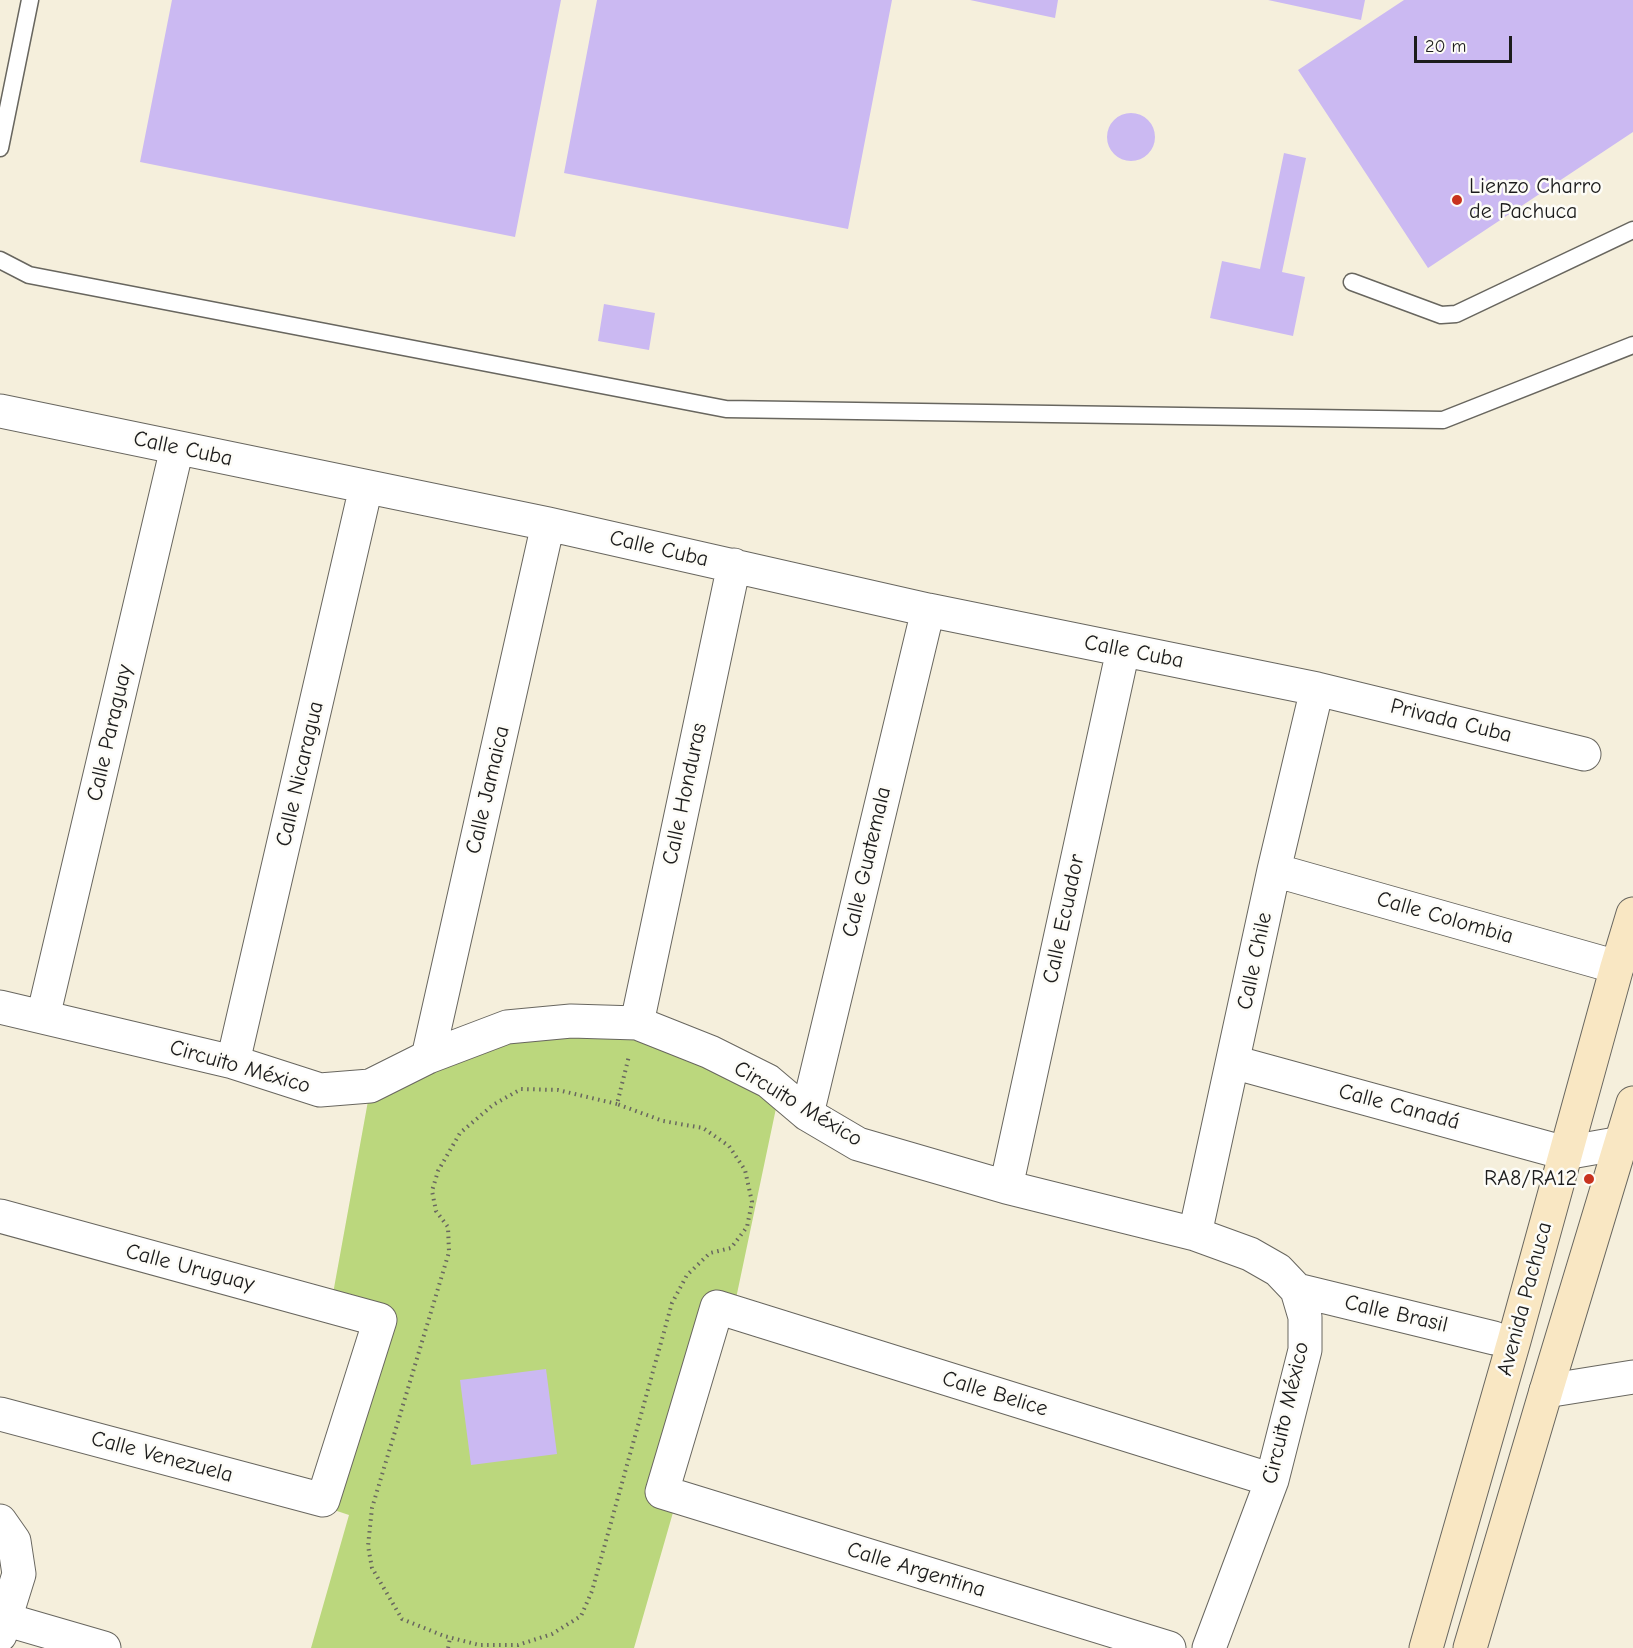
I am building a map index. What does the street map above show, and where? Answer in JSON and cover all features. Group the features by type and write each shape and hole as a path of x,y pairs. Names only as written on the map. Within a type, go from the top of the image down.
{"main road":[{"name":"Avenida Pachuca","path":"1426,1648 1633,914"},
{"name":"Avenida Pachuca","path":"1470,1648 1546,1391 1627,1142 1633,1103"}],"street":[{"name":"Calle Cuba","path":"0,411 548,524 928,610 1317,689"},
{"name":"Calle Paraguay","path":"43,1017 177,448"},
{"name":"Calle Nicaragua","path":"233,1062 366,487"},
{"name":"Calle Jamaica","path":"428,1057 548,524"},
{"name":"Calle Honduras","path":"637,1023 734,565"},
{"name":"Calle Guatemala","path":"807,1114 928,610"},
{"name":"Calle Ecuador","path":"1006,1187 1123,650"},
{"name":"Privada Cuba","path":"1317,689 1584,754"},
{"name":"Calle Chile","path":"1195,1234 1274,870 1317,689"},
{"name":"Calle Colombia","path":"1274,870 1617,968"},
{"name":"Circuito México","path":"0,1007 233,1062 320,1090 370,1086 428,1057 507,1027 571,1021 637,1023 710,1052 768,1081 807,1114 858,1144 1006,1187 1195,1234 1250,1254 1278,1270 1297,1290 1305,1317 1305,1350 1272,1480 1209,1648"},
{"name":"Calle Canadá","path":"1233,1062 1565,1153"},
{"path":"1565,1153 1627,1142"},
{"name":"Calle Uruguay","path":"0,1216 380,1320 324,1500"},
{"name":"Calle Brasil","path":"1297,1290 1494,1338"},
{"name":"Calle Belice","path":"662,1492 717,1307 1272,1480"},
{"path":"1546,1391 1633,1377"},
{"name":"Calle Venezuela","path":"0,1414 324,1500"},
{"name":"Calle Argentina","path":"662,1492 1169,1648"},
{"path":"0,1521 14,1541 19,1574 2,1627 104,1648"}],"lane":[{"path":"0,148 30,0"},
{"path":"1352,282 1441,315 1456,314 1633,230"},
{"path":"0,261 28,274 726,409 1443,420 1633,345"}],"path":[{"path":"617,1104 637,1023"},
{"path":"521,1089 558,1090 617,1104 663,1121 703,1128 729,1146 745,1170 752,1202 747,1227 732,1248 710,1254 687,1275 672,1303 592,1591 581,1616 552,1634 518,1645 478,1645 450,1638 402,1619 372,1568 368,1546 372,1508 449,1252 448,1227 436,1211 432,1191 438,1171 460,1133 493,1105 521,1089"},
{"path":"448,1648 450,1638"}],"green space":[{"path":"638,1026 779,1094 734,1308 715,1304 676,1502 634,1648 311,1648 349,1515 331,1509 384,1315 332,1299 370,1090 508,1030"}],"building":[{"path":"172,0 561,0 515,237 140,162"},
{"path":"597,0 892,0 848,229 564,173"},
{"path":"970,0 1058,0 1055,18"},
{"path":"1268,0 1365,0 1361,20"},
{"name":"Lienzo Charro de Pachuca","path":"1404,0 1633,0 1633,132 1428,268 1298,70"},
{"path":"1131,113 1148,120 1155,137 1148,154 1131,161 1114,154 1107,137 1114,120"},
{"path":"1284,153 1306,158 1282,272 1305,277 1293,336 1210,318 1222,261 1260,269"},
{"path":"604,304 655,313 649,350 598,341"},
{"path":"546,1369 557,1454 471,1465 460,1380"}],"place":[{"name":"Lienzo Charro de Pachuca","path":"1457,200"},
{"name":"RA8/RA12","path":"1589,1179"}]}
